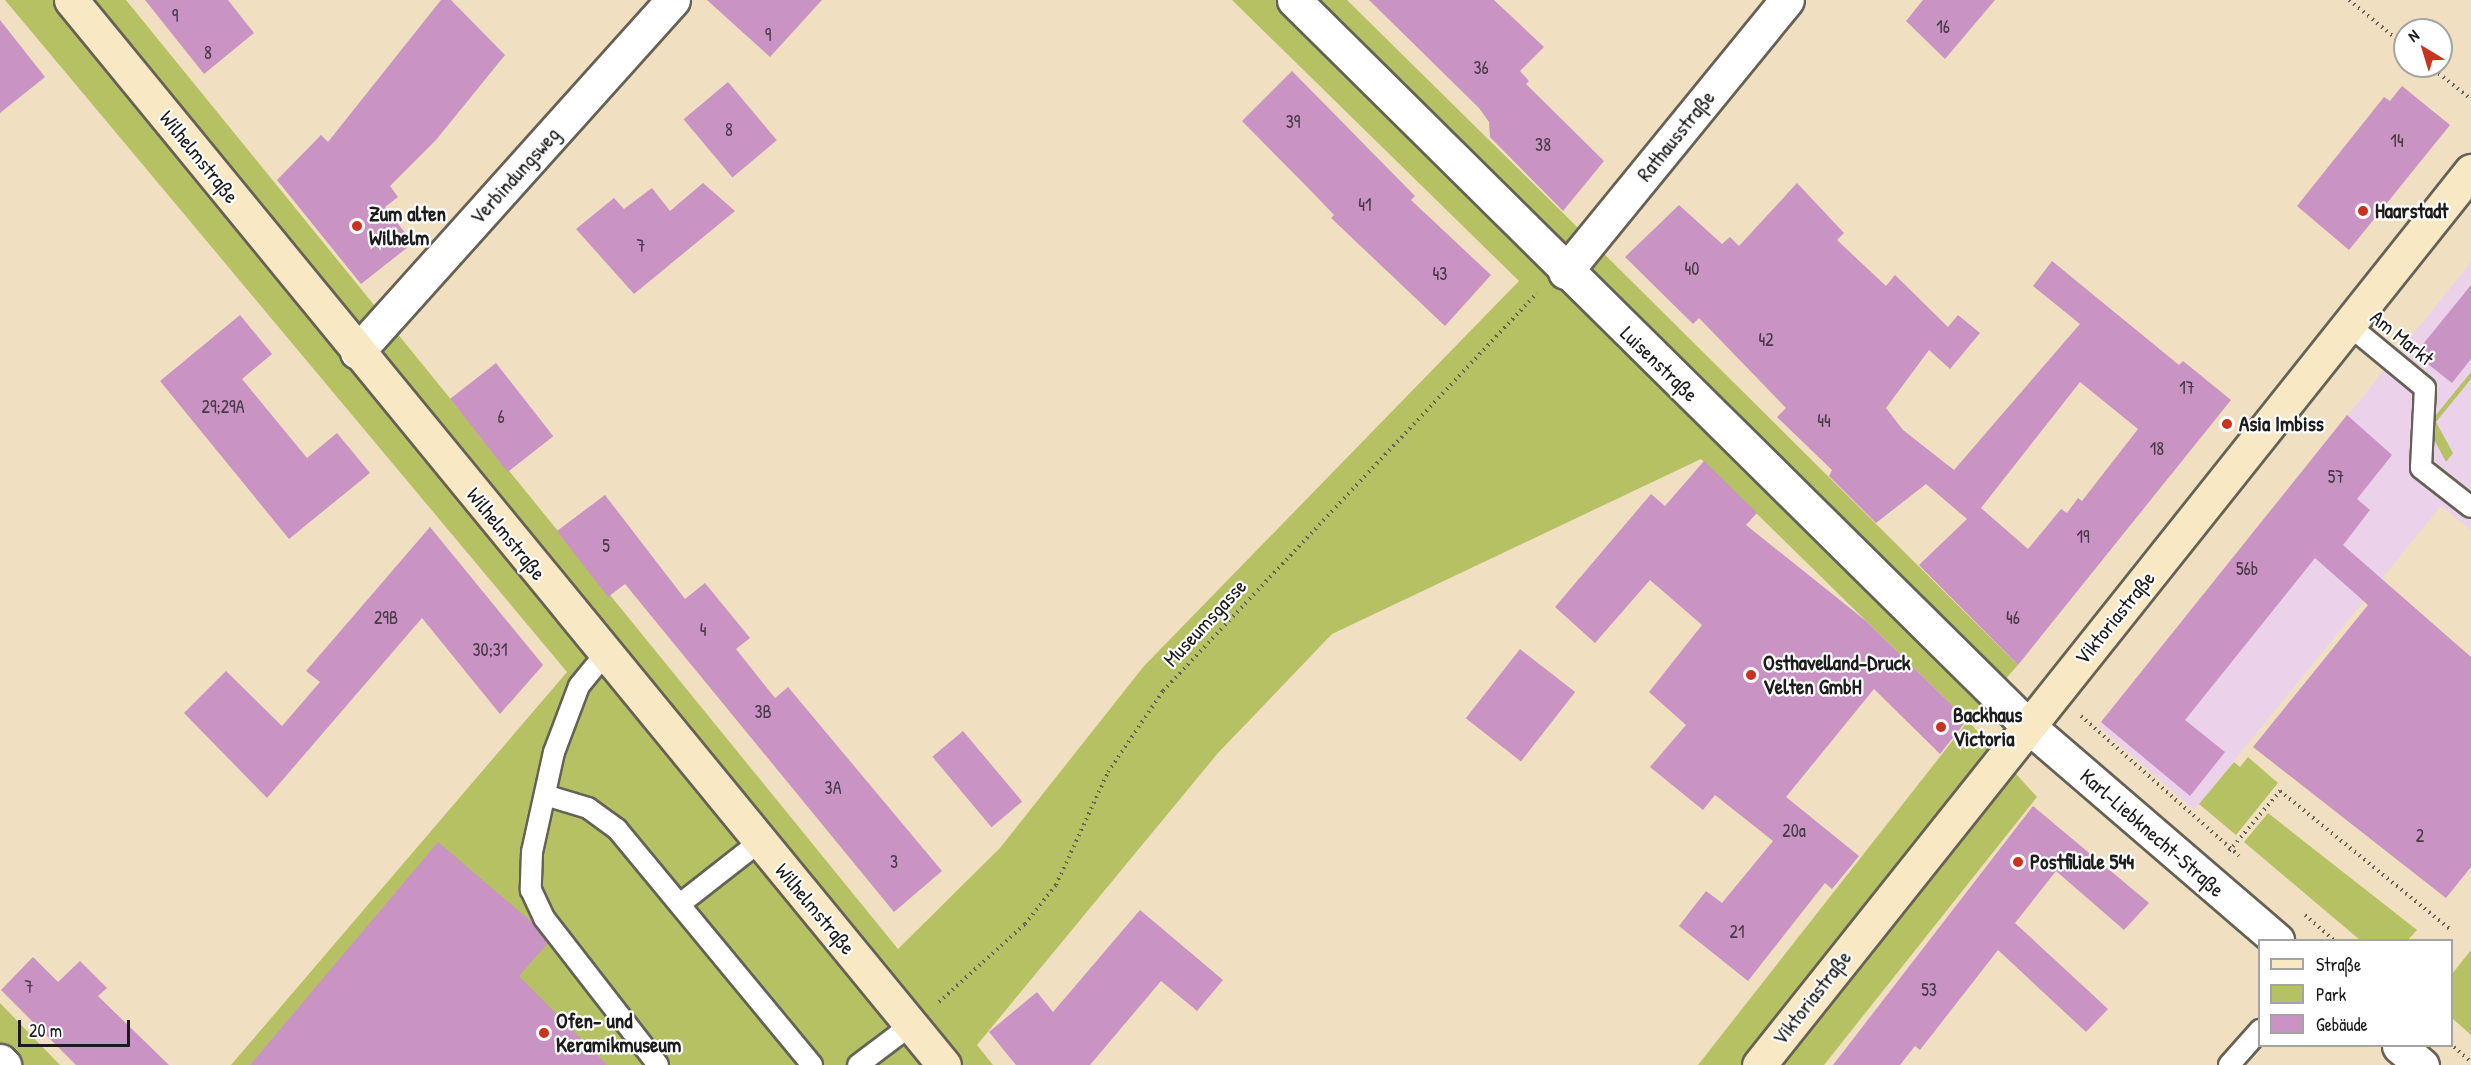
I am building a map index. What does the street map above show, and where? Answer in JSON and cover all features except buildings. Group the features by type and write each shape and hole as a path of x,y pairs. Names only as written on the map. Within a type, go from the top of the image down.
{"street":[{"name":"Wilhelmstraße","path":"71,0 604,654 944,1065"},
{"name":"Verbindungsweg","path":"357,352 673,0"},
{"name":"Luisenstraße","path":"1294,0 1565,272 2027,725"},
{"name":"Rathausstraße","path":"1565,272 1787,0"},
{"name":"Viktoriastraße","path":"1759,1065 2027,725 2350,326 2471,171"},
{"name":"Karl-Liebknecht-Straße","path":"2027,725 2276,939"},
{"path":"2400,1047 2422,1065"},
{"path":"0,1061 4,1065"}],"lane":[{"name":"Am Markt","path":"2350,326 2425,388 2421,468 2471,507"},
{"path":"604,654 579,686 554,752 532,852 531,890 544,918 658,1065"},
{"path":"545,795 588,808 617,829 812,1065"},
{"path":"681,904 759,842"},
{"path":"858,1065 911,1025"},
{"path":"2229,1065 2258,1031"}],"path":[{"path":"2349,0 2393,36"},
{"path":"2444,78 2471,99"},
{"name":"Museumsgasse","path":"911,1025 1025,924 1056,885 1107,772 1163,691 1525,301 1565,272"},
{"path":"2055,693 2248,864"},
{"path":"2206,880 2280,791 2450,929"},
{"path":"2300,910 2333,939"},
{"path":"2453,1047 2471,1062"}],"shaded area":[{"path":"2471,262 2471,530 2441,506 2194,810 2098,726"}],"green space":[{"path":"5,0 126,0 898,949 1000,848 1144,666 1519,281 1232,0 1347,0 2018,665 1968,721 1701,459 1332,634 1218,753 977,1045 993,1065 231,1065 567,672"},
{"path":"2471,372 2471,379 2436,422 2453,453 2446,462 2427,426"},
{"path":"1968,721 2037,797 1824,1065 1698,1065"},
{"path":"2248,757 2278,783 2236,835 2199,804 2234,762 2240,767"},
{"path":"2268,813 2417,930 2409,939 2359,939 2244,842"},
{"path":"2471,950 2471,1035 2453,1019 2453,973"},
{"path":"0,1003 60,1065 0,1065"}],"place":[{"name":"Haarstadt","path":"2363,211"},
{"name":"Zum alten Wilhelm","path":"357,226"},
{"name":"Asia Imbiss","path":"2227,424"},
{"name":"Osthavelland-Druck Velten GmbH","path":"1751,675"},
{"name":"Backhaus Victoria","path":"1941,727"},
{"name":"Postfiliale 544","path":"2018,862"},
{"name":"Ofen- und Keramikmuseum","path":"544,1033"}]}
